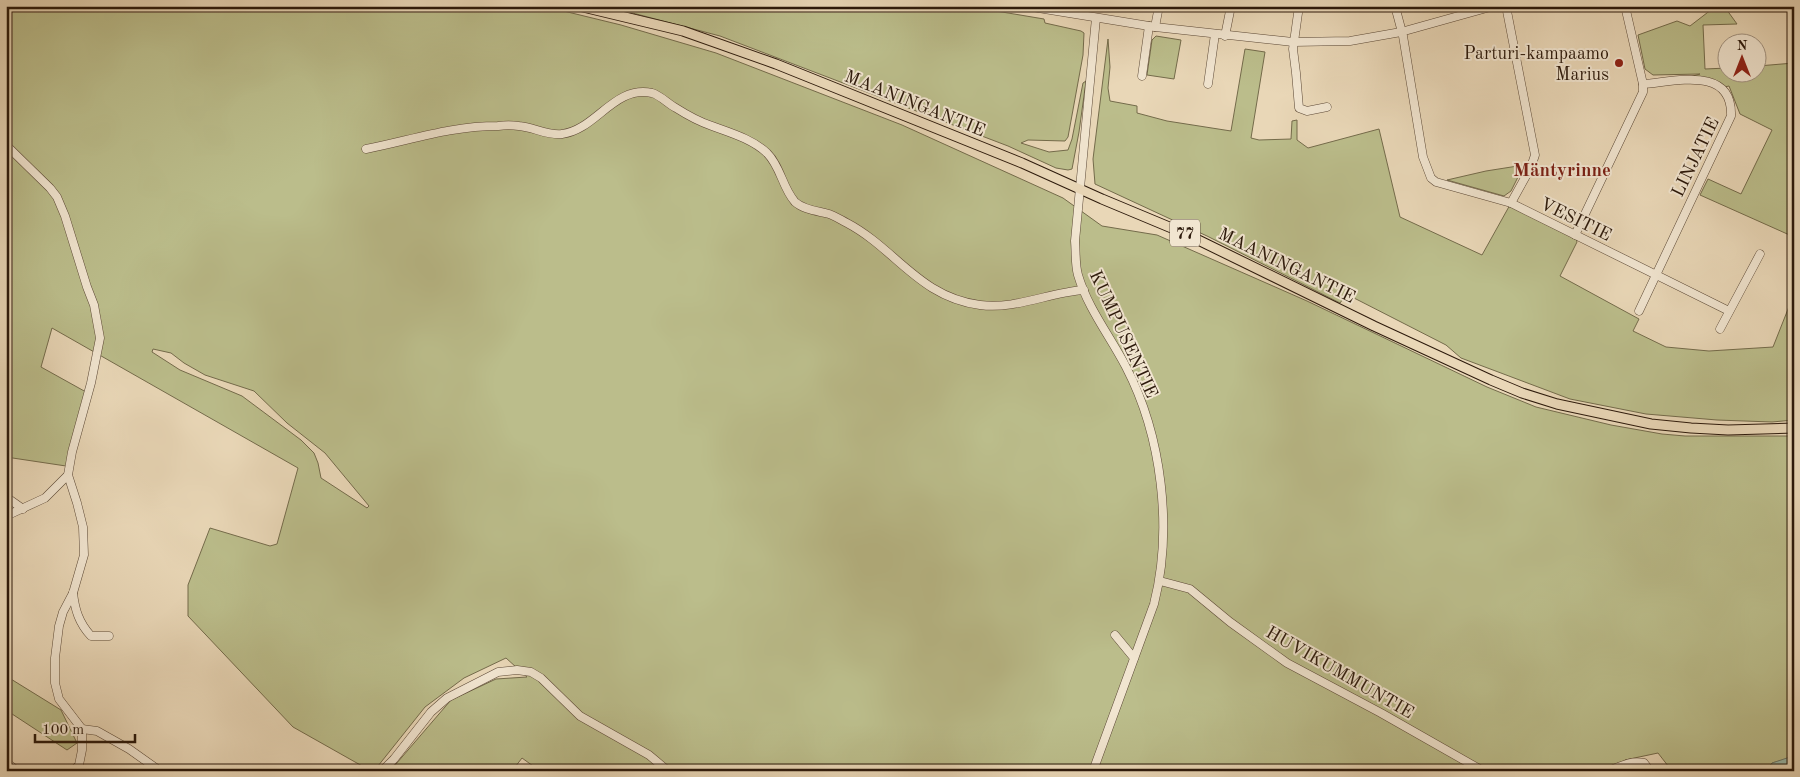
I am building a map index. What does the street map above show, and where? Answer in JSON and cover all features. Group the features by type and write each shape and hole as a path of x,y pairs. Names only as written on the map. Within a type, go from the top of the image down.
{"main road":[{"name":"MAANINGANTIE","path":"579,6 683,31 776,64 1022,163 1186,234 1374,326 1522,393 1557,404 1651,424 1728,430 1794,428"}],"street":[{"path":"1027,6 1152,27 1293,42 1350,41 1400,32 1469,10 1494,6"},
{"path":"1142,76 1152,27 1159,6"},
{"path":"1225,36 1231,6"},
{"path":"1299,6 1293,42 1299,108 1307,111 1327,107"},
{"path":"1395,6 1400,32"},
{"path":"1506,6 1535,155 1531,167 1510,203"},
{"path":"1575,236 1643,92 1643,84 1625,6"},
{"name":"KUMPUSENTIE","path":"1092,771 1154,604 1160,581 1164,534 1158,466 1151,436 1132,381 1094,313 1078,275 1075,241 1096,18"},
{"name":"VESITIE","path":"1400,32 1423,157 1431,178 1436,182 1510,203 1729,311"},
{"path":"1208,84 1215,34"},
{"name":"LINJATIE","path":"1639,311 1731,116 1732,110 1726,93 1709,81 1682,79 1643,84"},
{"path":"366,149 444,130 477,126 519,126 561,134 571,132 593,120 610,104 633,93 655,94 686,115 757,145 768,154 779,170 784,184 796,203 812,210 830,214 864,232 911,274 936,292 973,304 989,305 1084,290"},
{"path":"6,145 57,197 66,216 73,244 97,314 100,338 98,354 72,452 68,475 78,503 85,544 82,565 73,593 62,612 55,658 55,683 59,699 82,728 80,768 73,771"},
{"path":"1720,329 1760,254"},
{"path":"6,516 45,498 68,475"},
{"path":"6,497 22,508"},
{"name":"HUVIKUMMUNTIE","path":"1160,581 1190,589 1230,622 1287,663 1381,713 1482,771"},
{"path":"73,593 74,609 84,628 91,636 109,636"},
{"path":"1115,635 1134,658"},
{"path":"382,771 432,712 447,698 498,672 517,670 531,672 541,678 580,716 649,755 668,771"},
{"path":"82,728 97,731 129,749 160,771"},
{"path":"6,762 17,771"},
{"path":"1609,771 1627,763 1639,762 1644,763 1650,771"}],"green space":[{"path":"6,6 543,6 621,25 716,53 902,125 1063,198 1102,226 1157,235 1307,301 1487,387 1536,407 1611,425 1662,434 1685,436 1794,436 1794,757 1772,763 1766,771 1672,771 1658,753 1625,760 1627,771 540,771 522,758 512,771 390,771 451,700 496,679 527,677 506,658 464,678 425,707 374,771 371,771 293,727 188,616 188,585 210,528 270,546 277,544 298,468 52,328 41,367 86,392 66,466 6,457","holes":["153,349 171,353 205,375 254,391 287,423 325,453 369,506 367,508 321,478 314,453 301,440 242,396 180,370 152,352"]},
{"path":"606,6 966,6 1044,19 1045,23 1081,31 1084,33 1083,55 1068,137 1065,141 1028,140 1021,143 1049,152 1068,150 1072,139 1083,83 1086,81 1072,169 1056,168 1008,146 720,36"},
{"path":"1716,6 1724,6 1737,24 1703,25 1705,69 1718,68 1718,82 1768,82 1768,65 1794,63 1794,237 1700,195 1708,179 1741,194 1772,130 1740,114 1729,86 1720,88 1682,79 1700,74 1653,75 1645,69 1638,35 1677,21 1690,26"},
{"path":"1156,36 1181,40 1174,79 1147,75 1152,40"},
{"path":"1108,39 1110,67 1108,88 1110,101 1137,106 1137,113 1167,121 1231,131 1245,49 1265,52 1251,138 1259,140 1291,139 1292,121 1297,120 1297,140 1308,148 1379,129 1400,217 1482,255 1511,203 1575,235 1577,242 1560,276 1639,319 1633,331 1666,347 1709,351 1773,347 1794,294 1794,420 1772,422 1717,420 1646,414 1570,399 1461,358 1446,345 1356,299 1346,295 1340,303 1207,236 1095,184 1093,159"},
{"path":"1524,165 1511,191 1504,196 1447,180 1486,171"},
{"path":"6,676 61,710 77,743 67,750 6,710"}],"shaded area":[{"path":"1794,757 1794,771 1766,771 1772,763"}],"place":[{"name":"Parturi-kampaamo Marius","path":"1619,63"}],"district":[{"name":"Mäntyrinne","path":"1562,169"}]}
